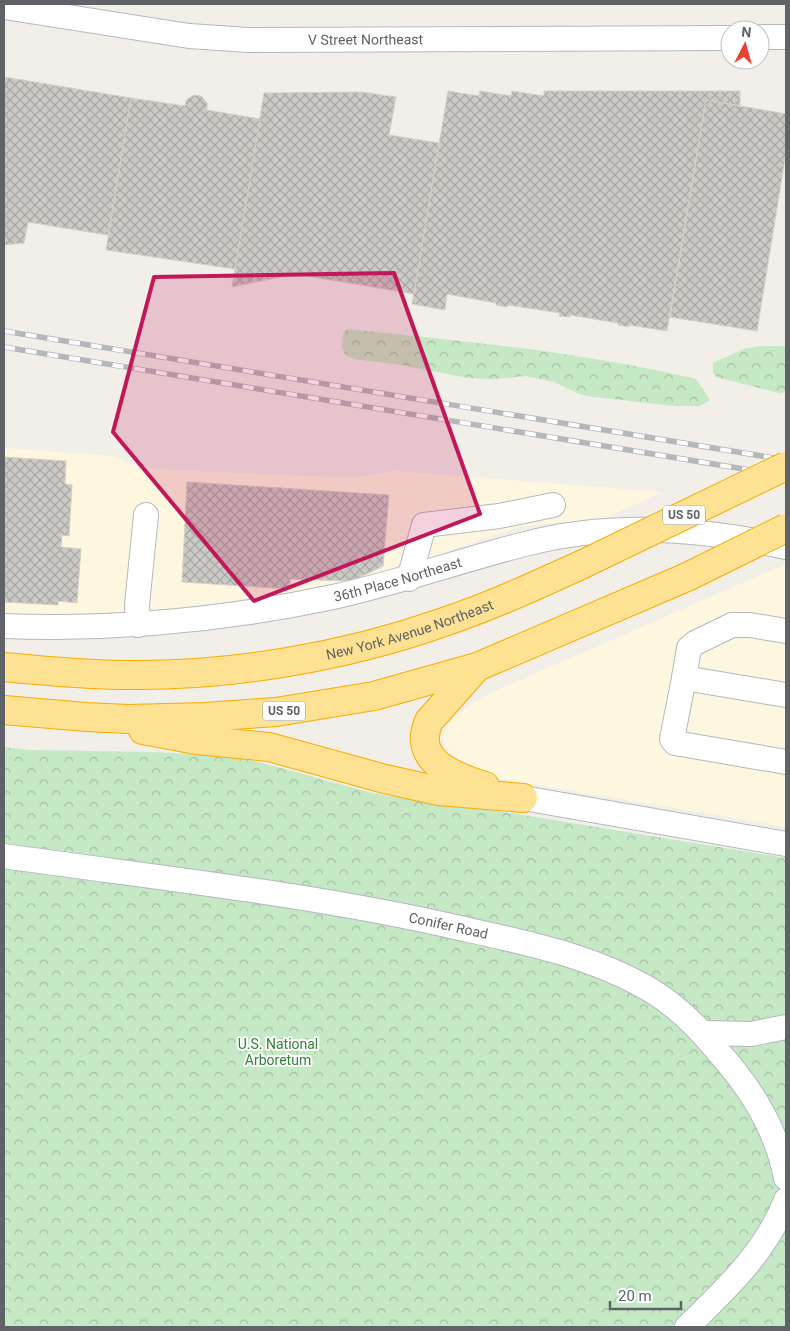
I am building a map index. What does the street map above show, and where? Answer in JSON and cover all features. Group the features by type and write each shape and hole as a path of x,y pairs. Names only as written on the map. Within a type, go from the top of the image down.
{"highway":[{"name":"New York Avenue Northeast","path":"4,667 83,674 129,675 212,672 297,661 341,651 440,624 533,587 786,466"},
{"name":"US 50","path":"4,710 86,717 168,719 240,716 292,710 374,696 476,667 687,577 786,528"},
{"path":"476,667 429,721 424,737 425,746 431,758 458,777 523,798"},
{"path":"86,717 172,736 269,747 385,780 439,791 523,798"}],"street":[{"name":"V Street Northeast","path":"4,7 145,30 190,36 239,39 720,38"},
{"path":"770,37 786,37"},
{"path":"408,579 424,525 499,516 553,505"},
{"path":"138,624 146,514"},
{"name":"36th Place Northeast","path":"4,626 75,627 138,624 210,617 291,605 408,579 526,543 578,534 668,529 699,532 786,547"},
{"path":"786,631 732,624 689,648 672,739 674,743 786,762"},
{"path":"684,678 786,695"},
{"path":"523,798 786,844"},
{"name":"Conifer Road","path":"4,856 335,903 409,916 527,943 589,961 637,982 679,1010 694,1023 739,1076 758,1104 775,1140 786,1178"},
{"path":"703,1033 751,1034 786,1027"},
{"path":"687,1327 753,1259 770,1233 786,1200"}],"highlighted area":[{"path":"394,273 480,514 254,601 113,432 154,277"}],"shaded area":[{"path":"4,448 114,456 143,469 354,478 395,471 663,492 592,524 561,522 518,527 401,567 326,587 181,608 91,615 15,616 4,615"},
{"path":"786,564 786,827 496,778 455,757 443,745 445,732 454,716 488,694"}],"green space":[{"path":"347,329 523,348 610,361 696,379 710,400 700,406 674,406 594,397 579,394 554,382 526,376 495,379 468,378 401,365 353,359 345,354 342,348 343,333"},
{"path":"759,346 786,346 786,392 779,393 716,377 713,372 713,363 744,349"},
{"name":"U.S. National Arboretum","path":"4,747 29,750 213,755 255,761 376,794 492,810 786,858 786,1327 4,1327"}],"building":[{"path":"4,77 131,98 108,235 28,222 24,243 4,245"},
{"path":"448,91 479,96 480,91 511,96 512,91 544,96 544,91 740,91 740,106 706,100 667,331 629,325 629,327 618,325 618,323 570,315 570,317 559,316 560,313 508,305 507,307 496,305 496,303 447,294 445,310 412,304"},
{"path":"361,92 396,97 389,135 439,143 414,294 295,274 232,287 264,93"},
{"path":"194,95 201,96 207,103 207,110 260,119 235,269 106,250 131,98 185,106 186,100"},
{"path":"706,100 786,114 786,153 757,331 670,317"},
{"path":"4,457 66,461 65,484 72,485 69,536 62,535 61,547 81,549 77,603 58,601 58,605 4,602"},
{"path":"187,482 389,495 383,566 352,581 290,579 290,589 182,582"}],"railway":[{"path":"4,331 786,460"},
{"path":"4,347 786,476"}]}
